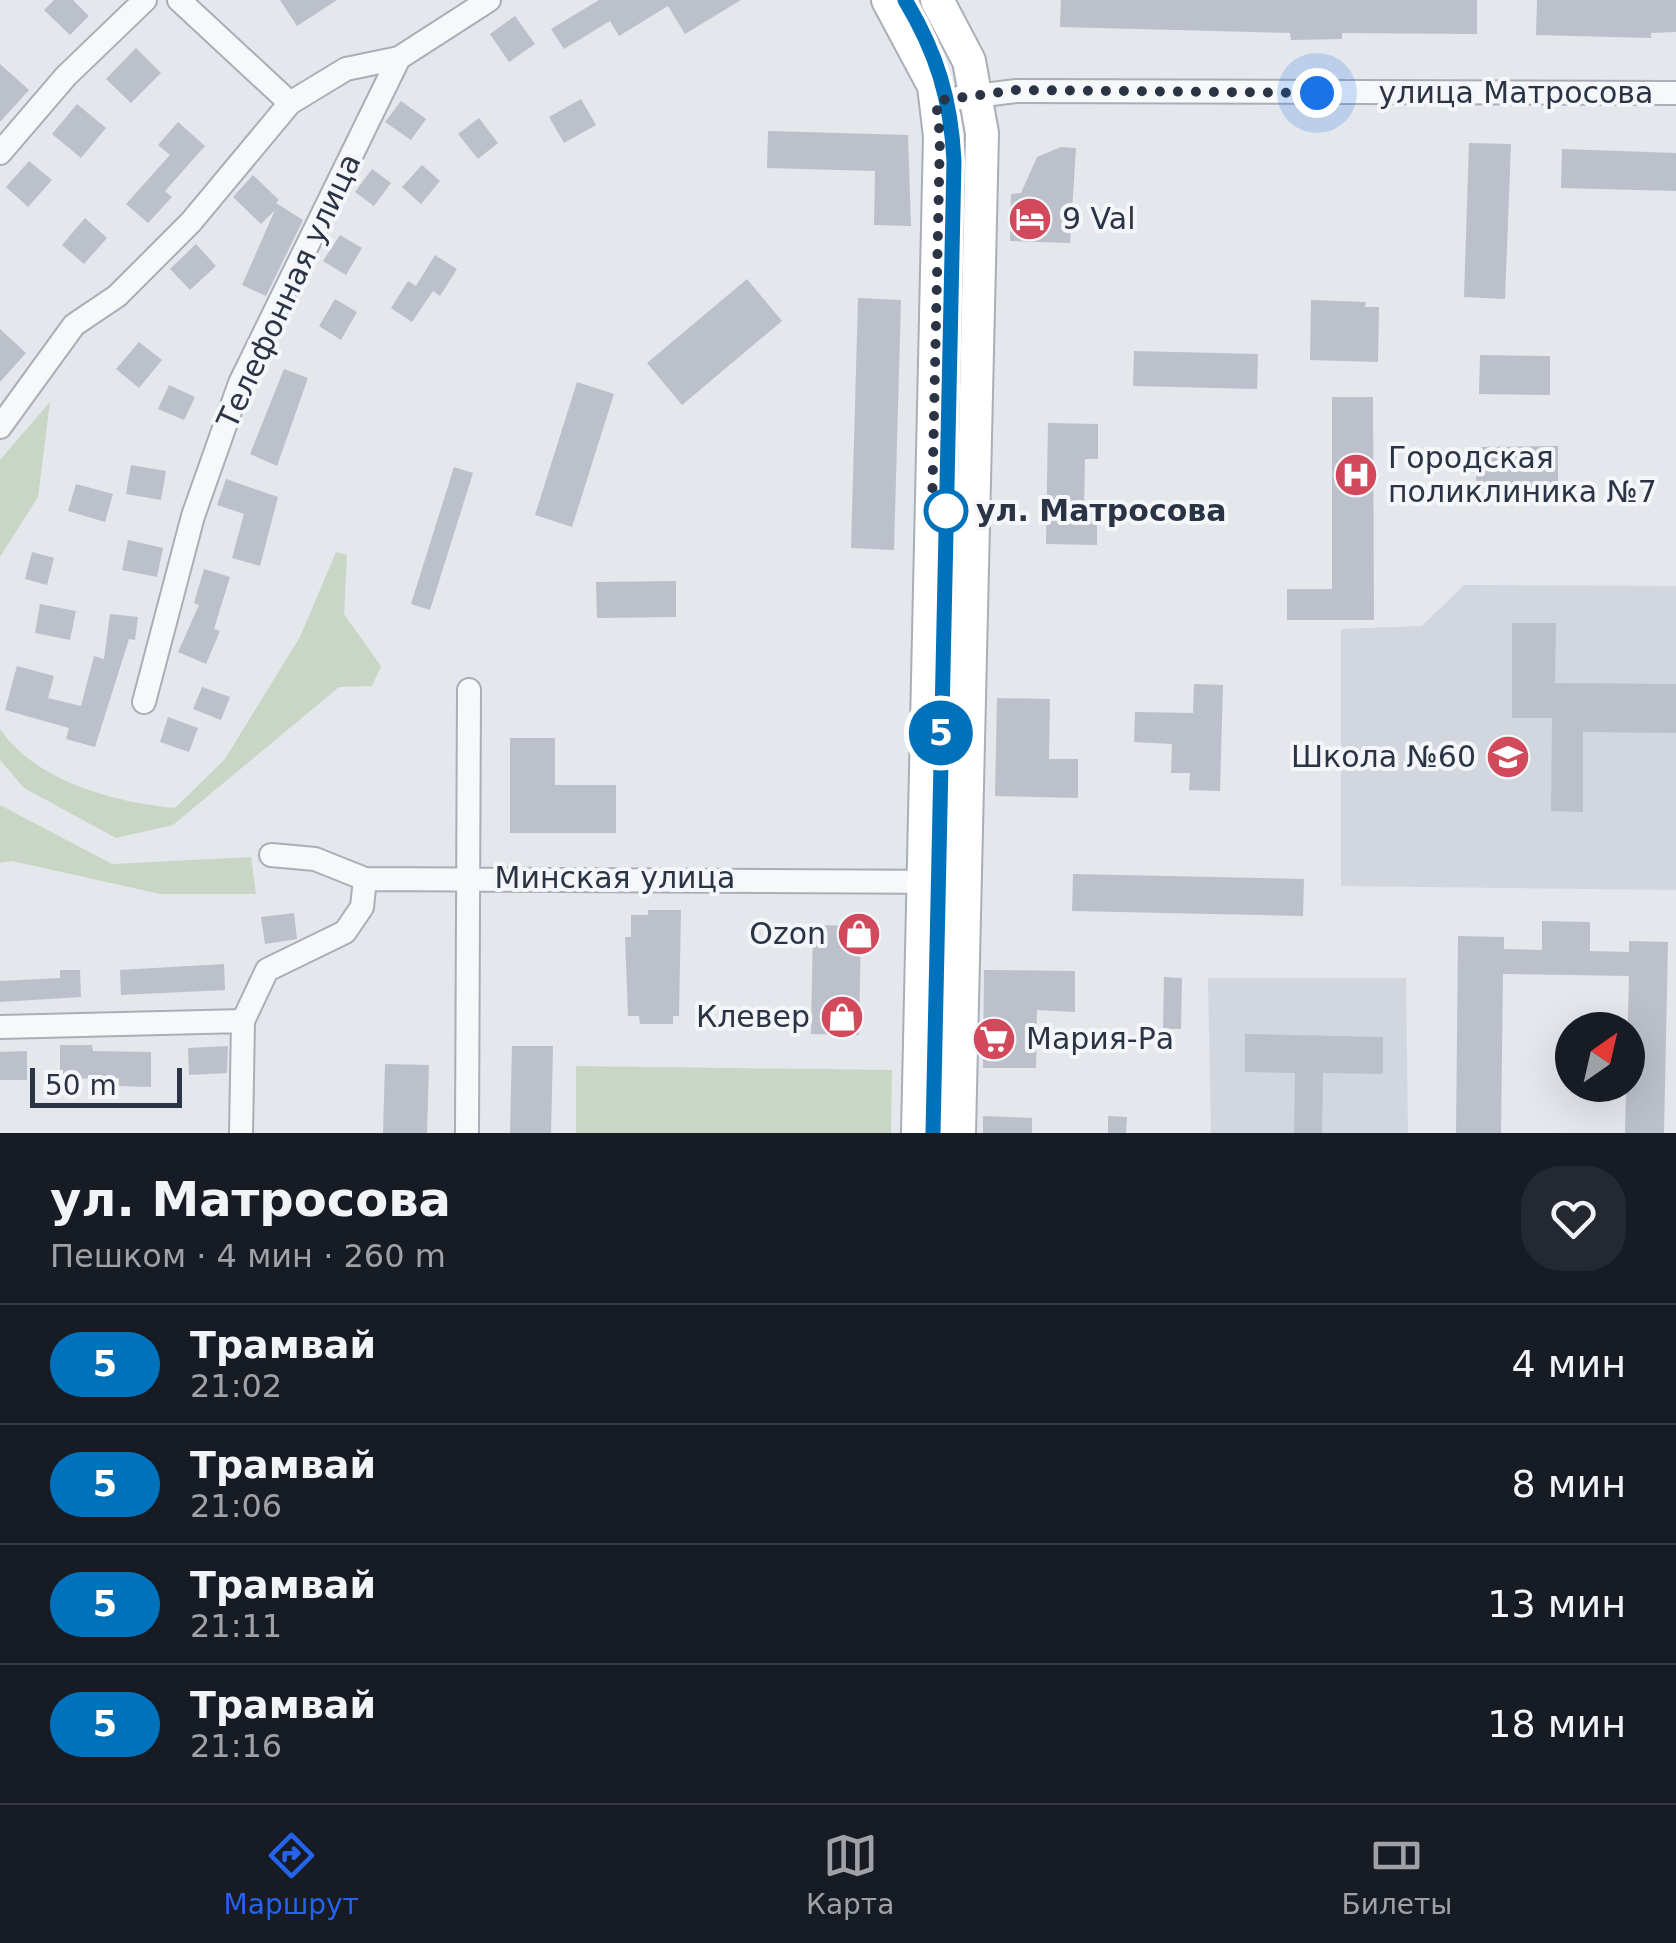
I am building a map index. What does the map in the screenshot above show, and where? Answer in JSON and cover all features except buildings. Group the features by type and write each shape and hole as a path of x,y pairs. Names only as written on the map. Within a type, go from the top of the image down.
{"main road":[{"path":"888,0 921,57 936,101 940,136 918,1133"},
{"path":"937,0 955,29 978,92 982,162 959,1133"}],"street":[{"path":"0,153 66,76 145,0"},
{"path":"179,0 290,103"},
{"path":"0,427 74,325 117,296 191,222 290,103 346,70 399,58 489,0"},
{"name":"Телефонная улица","path":"144,702 193,516 240,383 399,58"},
{"name":"улица Матросова","path":"936,101 978,92 1676,94"},
{"path":"931,550 972,551"},
{"path":"467,1133 470,690"},
{"name":"Минская улица","path":"271,855 315,859 366,879 964,882"},
{"path":"242,1133 242,1021 267,970 345,932 355,921 362,908 366,879"},
{"path":"0,1027 242,1021"}],"shaded area":[{"name":"Школа №60","path":"1464,585 1676,586 1676,890 1341,886 1341,629 1422,626"},
{"path":"1208,978 1406,978 1408,1133 1211,1133"}],"green space":[{"path":"50,402 38,497 0,557 0,460"},
{"path":"336,552 347,555 344,614 381,666 372,686 339,687 173,825 116,838 24,788 0,760 0,729 34,763 55,776 127,801 175,808 225,759 300,637"},
{"path":"0,805 112,864 251,857 256,894 160,894 12,861 0,863"},
{"path":"576,1066 892,1070 891,1133 576,1133"}],"tram line":[{"name":"5","path":"905,0 925,33 948,91 954,161 933,1133"},
{"path":"906,0 940,78 950,118 954,161 933,1133"}],"place":[{"name":"9 Val","path":"1030,219"},
{"name":"Городская поликлиника №7","path":"1356,475"},
{"name":"ул. Матросова","path":"946,511"},
{"name":"Школа №60","path":"1508,757"},
{"name":"Ozon","path":"859,934"},
{"name":"Клевер","path":"842,1017"},
{"name":"Мария-Ра","path":"994,1039"}],"route":[{"path":"946,511 932,510 940,136 936,101 978,92 1016,90 1317,93"}]}
